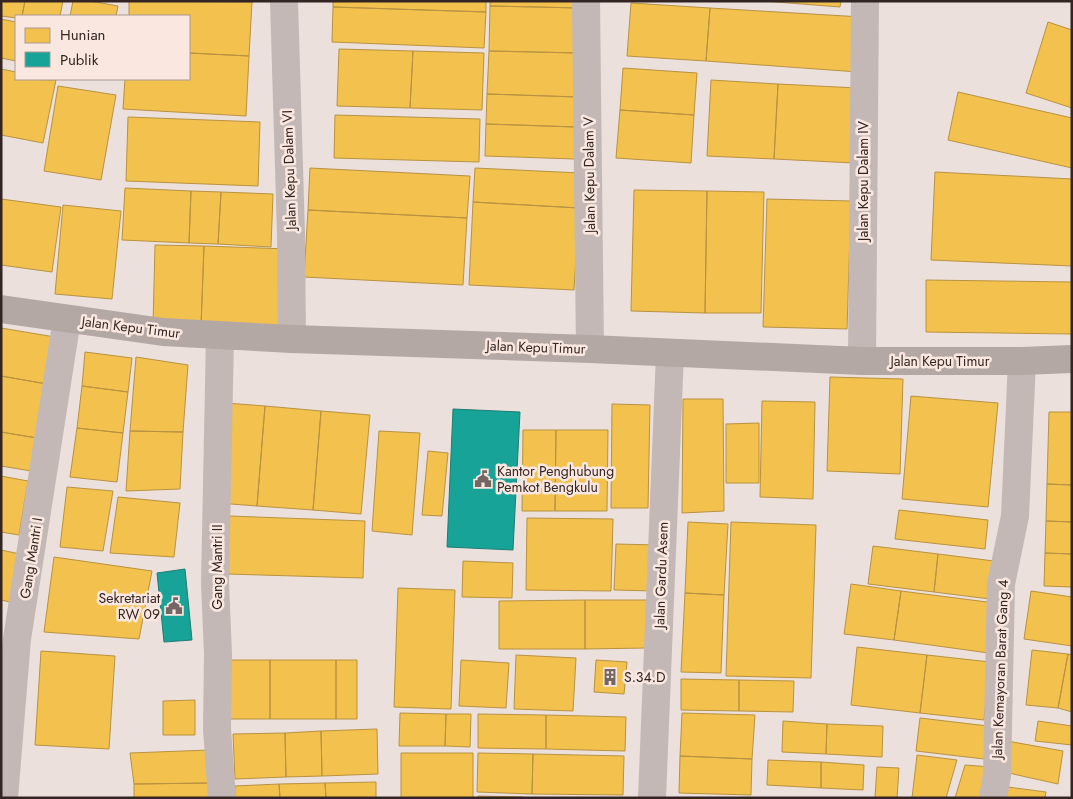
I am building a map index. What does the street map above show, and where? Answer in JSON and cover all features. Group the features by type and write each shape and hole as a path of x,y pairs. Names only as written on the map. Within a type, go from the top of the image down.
{"street":[{"name":"Jalan Kepu Dalam VI","path":"284,1 292,339"},
{"name":"Jalan Kepu Dalam V","path":"586,1 590,349"},
{"name":"Jalan Kepu Dalam IV","path":"862,361 864,1"},
{"name":"Jalan Kepu Timur","path":"1,309 163,332 220,336 862,361 1022,361 1072,359"},
{"name":"Gang Mantri I","path":"4,798 17,638 67,319"},
{"name":"Gang Mantri II","path":"220,336 215,583 218,654 217,729 222,798"},
{"name":"Jalan Gardu Asem","path":"652,798 670,353"},
{"name":"Jalan Kemayoran Barat Gang 4","path":"993,798 997,775 1001,584 1014,516 1022,361"}],"building: Hunian":[{"path":"1,1 25,1 22,15 15,15 15,18 1,16"},
{"path":"25,1 63,1 60,15 22,15"},
{"path":"73,1 90,1 118,6 116,15 70,15"},
{"path":"129,1 252,2 249,56 190,53 190,15 129,15"},
{"path":"333,1 486,1 486,12 333,7"},
{"path":"490,1 581,1 580,8 490,6"},
{"path":"764,1 841,1 840,7"},
{"path":"631,3 710,8 706,61 627,56"},
{"path":"490,6 580,8 579,53 489,51"},
{"path":"333,7 486,12 484,48 332,42"},
{"path":"710,8 862,17 858,72 706,61"},
{"path":"1,19 15,22 15,61 1,58"},
{"path":"1048,22 1072,30 1072,108 1026,93"},
{"path":"339,49 413,51 410,108 337,106"},
{"path":"413,51 484,53 482,110 410,108"},
{"path":"489,51 579,53 578,97 487,94"},
{"path":"190,53 249,56 246,116 123,109 125,80 190,80"},
{"path":"623,68 697,73 694,115 620,110"},
{"path":"1,69 15,72 15,80 56,80 43,143 1,135"},
{"path":"711,80 778,84 774,159 707,156"},
{"path":"778,84 857,88 854,163 774,159"},
{"path":"58,86 116,95 101,180 44,171"},
{"path":"958,92 1072,118 1072,168 948,140"},
{"path":"487,94 578,97 576,127 486,124"},
{"path":"620,110 694,115 691,163 616,158"},
{"path":"335,115 480,119 479,162 334,158"},
{"path":"128,117 260,122 258,186 126,181"},
{"path":"486,124 576,127 575,159 485,156"},
{"path":"310,168 470,176 467,218 308,210"},
{"path":"475,168 580,173 579,208 473,202"},
{"path":"935,172 1072,179 1072,266 931,260"},
{"path":"125,188 191,191 189,243 122,240"},
{"path":"634,190 707,191 705,313 631,311"},
{"path":"191,191 221,192 218,244 189,243"},
{"path":"707,191 764,192 761,313 705,313"},
{"path":"221,192 273,194 271,247 218,244"},
{"path":"1,199 61,207 52,272 1,265"},
{"path":"767,199 851,201 847,329 763,327"},
{"path":"473,202 579,208 574,290 469,285"},
{"path":"63,205 121,211 112,299 55,294"},
{"path":"308,210 467,218 463,285 304,277"},
{"path":"155,245 204,246 201,326 153,325"},
{"path":"204,246 288,249 286,328 201,326"},
{"path":"926,280 1072,282 1072,334 926,332"},
{"path":"1,328 55,337 47,384 1,376"},
{"path":"85,352 132,358 128,392 82,386"},
{"path":"136,357 188,365 183,432 130,431"},
{"path":"1,376 47,384 37,438 1,432"},
{"path":"830,377 903,379 900,474 827,471"},
{"path":"82,386 128,392 123,433 77,428"},
{"path":"911,396 998,403 988,507 902,499"},
{"path":"683,399 723,399 724,511 682,513"},
{"path":"762,401 815,402 813,499 760,497"},
{"path":"226,403 265,406 257,506 218,503"},
{"path":"612,404 650,405 648,508 611,508"},
{"path":"265,406 321,411 313,510 257,506"},
{"path":"321,411 370,415 361,514 313,510"},
{"path":"1049,412 1072,412 1072,485 1047,484"},
{"path":"759,423 759,483 726,483 726,424"},
{"path":"77,428 123,433 117,482 70,477"},
{"path":"523,430 556,430 555,511 522,511"},
{"path":"556,430 608,430 607,511 555,511"},
{"path":"130,431 183,432 180,489 126,491"},
{"path":"379,431 420,433 412,535 372,531"},
{"path":"1,432 37,438 31,471 1,466"},
{"path":"428,451 448,453 442,516 422,515"},
{"path":"1,476 28,481 19,535 1,532"},
{"path":"1047,484 1072,485 1072,522 1046,521"},
{"path":"67,487 113,491 103,551 60,547"},
{"path":"118,497 180,503 174,557 110,553"},
{"path":"899,510 988,520 985,549 895,539"},
{"path":"229,516 365,521 363,578 226,574"},
{"path":"527,518 613,519 611,591 526,590"},
{"path":"1046,521 1072,522 1072,554 1045,553"},
{"path":"688,522 728,524 724,595 685,593"},
{"path":"731,522 816,525 811,678 726,676"},
{"path":"616,544 658,545 655,591 614,590"},
{"path":"873,546 938,554 934,592 868,584"},
{"path":"1,550 20,554 10,602 1,600"},
{"path":"1045,553 1072,554 1072,587 1044,586"},
{"path":"938,554 994,561 990,599 934,592"},
{"path":"54,557 152,571 139,639 44,632"},
{"path":"463,561 513,563 512,598 462,597"},
{"path":"851,584 901,591 894,640 844,634"},
{"path":"398,588 455,590 451,709 394,707"},
{"path":"901,591 995,603 989,653 894,640"},
{"path":"1031,591 1072,597 1072,646 1024,639"},
{"path":"685,593 724,595 721,673 681,672"},
{"path":"585,600 647,600 647,648 585,649"},
{"path":"585,600 585,649 499,649 499,601"},
{"path":"857,647 927,655 920,713 851,705"},
{"path":"1032,650 1068,654 1058,708 1026,705"},
{"path":"41,651 115,656 109,749 35,745"},
{"path":"1068,654 1072,655 1072,712 1058,708"},
{"path":"516,655 576,658 573,711 514,709"},
{"path":"927,655 990,662 984,720 920,713"},
{"path":"227,660 270,660 270,719 227,719"},
{"path":"270,660 336,660 336,719 270,719"},
{"path":"336,660 357,660 357,719 336,719"},
{"path":"461,660 509,663 506,708 459,706"},
{"name":"S.34.D","path":"596,660 627,662 624,694 594,692"},
{"path":"681,679 739,680 739,711 681,710"},
{"path":"739,680 794,681 793,712 739,711"},
{"path":"195,700 195,735 163,735 163,701"},
{"path":"400,713 446,714 445,746 399,746"},
{"path":"682,713 755,715 752,759 680,756"},
{"path":"446,714 471,714 470,747 445,746"},
{"path":"478,714 546,715 546,749 478,748"},
{"path":"546,715 626,717 625,751 546,749"},
{"path":"920,718 988,726 984,759 916,751"},
{"path":"783,721 827,724 826,754 782,752"},
{"path":"1038,721 1072,726 1072,745 1035,741"},
{"path":"827,724 883,726 882,757 826,754"},
{"path":"377,729 378,774 322,776 321,731"},
{"path":"321,731 322,776 286,777 285,733"},
{"path":"285,733 286,777 235,779 233,734"},
{"path":"1007,741 1063,751 1058,784 1004,772"},
{"path":"209,750 210,783 134,784 130,753"},
{"path":"401,753 473,753 473,798 401,798"},
{"path":"478,753 533,754 532,794 477,792"},
{"path":"533,754 624,756 623,795 532,794"},
{"path":"917,755 957,760 946,798 912,798"},
{"path":"680,756 752,759 751,795 679,793"},
{"path":"768,760 821,762 821,788 767,785"},
{"path":"821,762 864,765 863,790 821,788"},
{"path":"965,765 991,767 984,798 955,798"},
{"path":"877,767 899,768 897,798 875,798"},
{"path":"376,782 376,798 326,798 325,783"},
{"path":"210,783 211,798 134,798 134,784"},
{"path":"325,783 326,798 280,798 279,784"},
{"path":"279,784 280,798 235,798 235,786"},
{"path":"1000,786 1046,792 1045,798 998,798"},
{"path":"478,796 523,797 523,798 478,798"}],"building: Publik":[{"name":"Kantor Penghubung Pemkot Bengkulu","path":"453,409 520,412 513,550 447,547"},
{"name":"Sekretariat RW 09","path":"185,569 192,640 164,642 157,573"}],"place":[{"name":"Kantor Penghubung Pemkot Bengkulu","path":"483,479"},
{"name":"Sekretariat RW 09","path":"174,606"},
{"name":"S.34.D","path":"610,677"}]}
